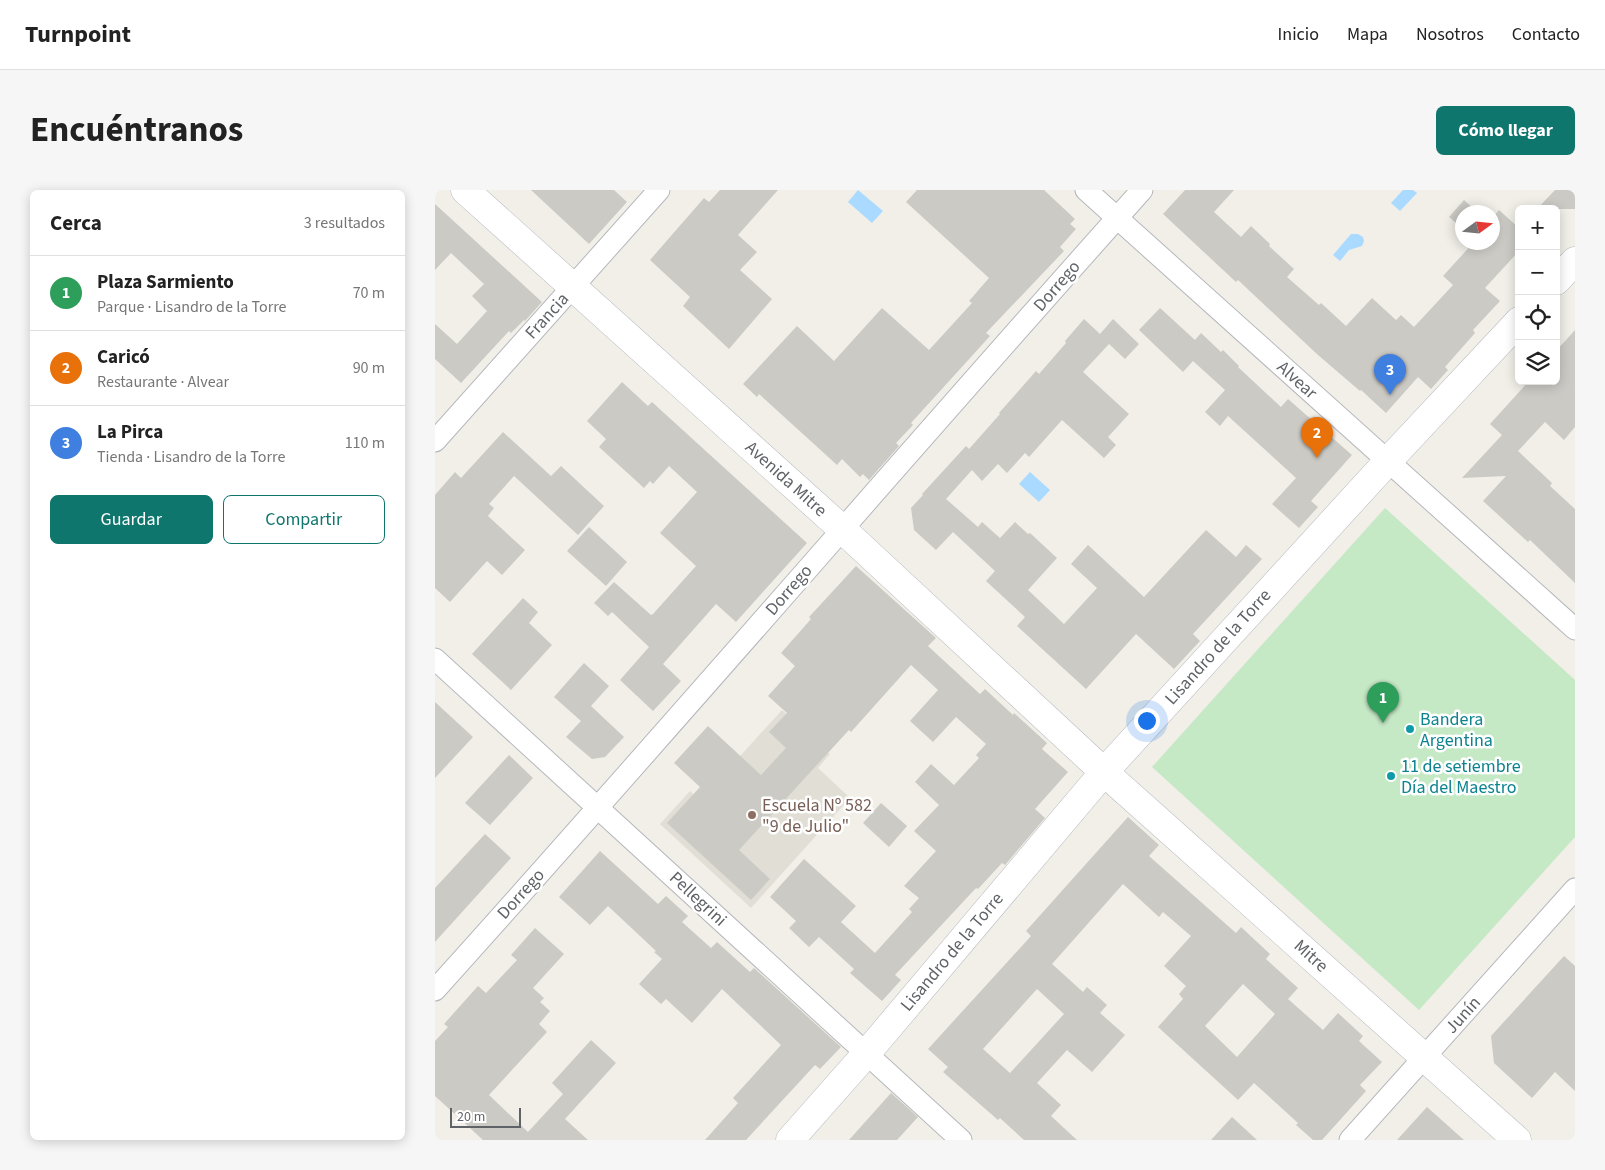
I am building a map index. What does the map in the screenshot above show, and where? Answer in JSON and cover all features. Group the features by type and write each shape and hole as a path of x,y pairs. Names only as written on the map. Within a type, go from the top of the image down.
{"street":[{"name":"Avenida Mitre","path":"465,190 842,529 1104,772"},
{"name":"Francia","path":"435,441 659,190"},
{"name":"Alvear","path":"1086,190 1575,629"},
{"name":"Dorrego","path":"435,990 599,808 842,529 1142,190"},
{"path":"1560,277 1575,261"},
{"name":"Lisandro de la Torre","path":"790,1140 866,1054 1104,772 1388,461 1515,325"},
{"name":"Pellegrini","path":"435,658 961,1140"},
{"name":"Mitre","path":"1104,772 1517,1140"},
{"name":"Junín","path":"1350,1140 1575,889"}],"shaded area":[{"name":"Escuela Nº 582 \"9 de Julio\"","path":"782,710 830,754 818,768 850,798 751,908 660,824 690,791 700,800"}],"green space":[{"path":"1385,508 1575,680 1575,837 1419,1010 1152,767"}],"water":[{"path":"858,190 883,211 872,223 848,202"},
{"path":"1403,190 1413,190 1417,193 1400,211 1391,203"},
{"path":"1351,234 1358,234 1363,237 1362,246 1349,250 1340,261 1333,255"},
{"path":"1030,472 1050,490 1039,502 1019,484"}],"building":[{"path":"531,190 614,190 627,202 589,244"},
{"path":"720,190 778,190 738,235 757,252 740,270 772,299 729,349 683,306 690,297 650,260 704,198 709,202"},
{"path":"917,190 1044,190 1075,219 1070,224 1076,229 1060,247 1064,251 986,333 990,336 911,423 913,425 896,443 899,446 869,480 863,474 860,477 842,459 837,465 759,394 757,397 743,384 797,326 834,361 882,308 929,350 972,303 969,301 989,278 906,202"},
{"path":"1185,190 1234,190 1214,212 1241,237 1251,226 1294,269 1287,277 1319,305 1321,303 1346,326 1372,298 1396,320 1401,315 1414,327 1453,285 1443,276 1467,250 1500,250 1500,211 1515,224 1515,255 1485,288 1500,301 1473,330 1475,333 1445,367 1448,370 1431,389 1418,377 1386,413 1318,355 1238,280 1236,282 1163,214"},
{"path":"1555,190 1575,190 1575,209 1560,209 1560,205 1541,205"},
{"path":"1464,200 1469,205 1460,205"},
{"path":"435,204 542,302 525,321 511,333 509,331 461,383 435,359 435,324 457,344 487,311 472,296 484,284 451,253 435,270"},
{"path":"1455,210 1455,222 1449,217"},
{"path":"1160,308 1195,340 1201,333 1221,352 1223,350 1238,367 1281,407 1288,399 1352,455 1311,501 1318,507 1299,528 1272,504 1296,478 1228,416 1220,426 1205,412 1225,390 1193,361 1183,372 1139,330"},
{"path":"1084,319 1100,334 1113,319 1139,344 1125,359 1109,344 1083,372 1129,414 1108,437 1116,445 1104,458 1062,420 1029,457 1025,453 1007,473 998,464 982,481 972,470 946,499 978,527 982,522 1000,538 1015,522 1057,558 1028,590 1064,624 1097,588 1071,564 1088,545 1144,597 1206,530 1236,557 1246,545 1262,559 1193,634 1200,641 1174,669 1136,634 1086,689 1017,626 1025,617 986,581 995,571 953,532 936,550 914,530 911,508 966,446 969,449 1036,371 1039,374"},
{"path":"1575,330 1575,427 1564,440 1545,422 1518,451 1552,483 1550,486 1575,509 1575,583 1530,540 1528,542 1483,501 1506,476 1462,478 1502,435 1490,424 1525,385 1560,385 1560,347"},
{"path":"622,382 648,406 652,402 807,543 736,622 716,604 663,664 681,681 653,711 620,680 649,647 612,612 608,616 594,603 614,582 651,615 653,614 696,566 660,533 697,492 669,466 653,484 650,481 644,488 599,447 606,439 587,421"},
{"path":"503,432 551,476 561,466 604,506 578,535 514,476 489,504 494,508 488,516 525,550 502,575 487,561 450,602 435,588 435,495 455,472 461,478"},
{"path":"589,527 627,562 606,586 567,551"},
{"path":"856,566 936,638 928,646 980,694 985,689 1013,715 1014,713 1047,743 1042,749 1068,772 1035,809 1045,818 1005,865 1002,863 978,889 976,888 895,975 901,980 882,1001 850,973 854,969 819,937 809,947 789,928 796,921 770,897 804,859 856,906 841,922 875,953 912,912 909,909 919,898 904,886 936,851 914,831 939,805 915,782 931,764 954,785 979,758 976,755 986,744 956,717 933,742 910,721 938,690 911,665 851,732 849,730 739,850 770,879 751,900 667,823 700,787 674,763 708,726 761,775 786,748 769,732 787,713 768,696 795,666 781,653 811,619 809,617"},
{"path":"523,598 538,612 529,623 552,645 511,690 472,654"},
{"path":"584,663 609,686 591,706 624,737 605,757 592,759 566,737 581,721 554,697"},
{"path":"435,702 473,737 435,778"},
{"path":"509,755 533,778 490,825 465,803"},
{"path":"881,803 907,826 889,847 863,823"},
{"path":"1128,817 1159,845 1149,856 1236,933 1241,927 1270,954 1266,959 1298,988 1288,999 1323,1030 1338,1013 1363,1036 1359,1041 1382,1062 1360,1085 1366,1091 1322,1140 1313,1140 1296,1125 1298,1123 1254,1083 1238,1100 1158,1027 1183,999 1179,994 1186,986 1164,966 1191,936 1163,912 1159,917 1123,884 1052,964 1083,992 1087,987 1107,1005 1100,1013 1125,1035 1092,1072 1067,1050 1037,1083 1061,1105 1051,1116 1077,1140 1024,1140 943,1072 948,1067 928,1049 1031,936 1026,931","holes":["1243,984 1275,1014 1237,1057 1205,1026","1037,989 1064,1014 1010,1073 983,1049"]},
{"path":"485,834 511,858 435,942 435,888"},
{"path":"600,851 658,904 666,896 688,916 682,922 711,948 717,942 750,972 754,968 841,1047 820,1069 815,1065 746,1140 705,1140 738,1103 733,1098 781,1045 722,989 692,1023 666,999 661,1004 639,984 662,959 654,952 656,951 608,906 590,925 559,897"},
{"path":"535,928 564,954 533,988 544,998 540,1002 550,1011 539,1024 547,1032 489,1095 528,1132 563,1094 552,1083 591,1040 616,1063 565,1119 588,1140 483,1140 435,1096 435,1041 448,1027 444,1024 478,986 486,993 517,960 511,955"},
{"path":"1564,956 1575,966 1575,1091 1555,1072 1532,1098 1494,1063 1491,1036"},
{"path":"891,1093 918,1117 897,1140 849,1140"},
{"path":"1427,1107 1464,1140 1397,1140"},
{"path":"1232,1117 1257,1140 1211,1140"}],"place":[{"name":"La Pirca","path":"1390,395"},
{"name":"Caricó","path":"1317,458"},
{"name":"Plaza Sarmiento","path":"1383,723"},
{"name":"Bandera Argentina","path":"1410,729"},
{"name":"11 de setiembre Día del Maestro","path":"1391,776"},
{"name":"Escuela Nº 582 \"9 de Julio\"","path":"752,815"}]}
